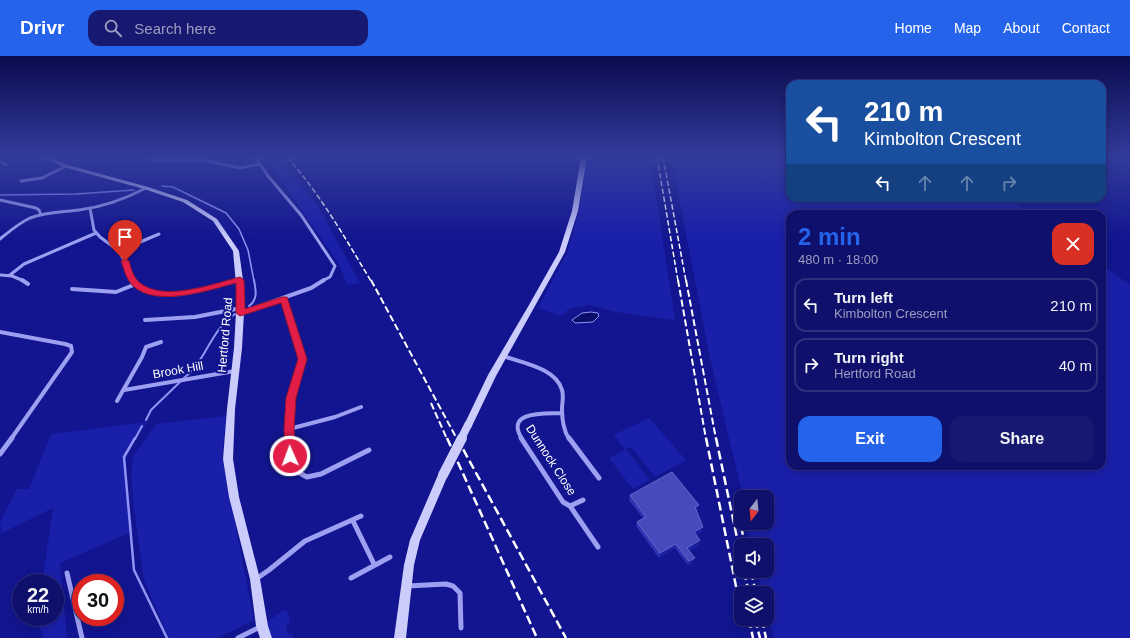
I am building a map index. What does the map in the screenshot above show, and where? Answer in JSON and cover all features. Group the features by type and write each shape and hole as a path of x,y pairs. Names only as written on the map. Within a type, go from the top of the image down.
{"street":[{"name":"Hertford Road","path":"132,184 185,201 215,220 236,251 240,280 241,311 231,409 228,459 234,497 255,579 262,626 266,638"},
{"path":"145,320 195,317 241,311 284,298 322,282 330,277 335,266 301,215 276,184"},
{"path":"400,638 409,565 415,540 443,475 492,375 562,252 575,211 579,184"},
{"path":"0,239 23,222 41,215 90,208 128,198 146,188"},
{"path":"0,200 36,208 39,210 41,215"},
{"path":"90,208 93,226 96,233 119,252 136,284 153,293 173,294 202,290 240,280"},
{"path":"10,275 30,261 96,233"},
{"path":"119,252 150,236 159,234"},
{"path":"1,275 10,275 20,278 28,284"},
{"path":"72,289 116,292 136,284"},
{"path":"80,290 84,285"},
{"path":"284,298 302,359 291,398 289,429 290,456 294,470 307,477 321,474 369,450"},
{"path":"0,332 65,344 71,346 72,349 72,352 0,454"},
{"path":"0,337 5,333"},
{"name":"Brook Hill","path":"117,401 142,357 146,347 161,342"},
{"path":"503,356 550,374 559,382 563,392 562,413 566,434 599,478"},
{"name":"Brook Hill","path":"124,390 235,371"},
{"path":"289,429 344,415 361,407"},
{"name":"Dunnock Close","path":"562,413 527,415 519,421 519,434 563,502 570,506 598,547"},
{"name":"Dunnock Close","path":"570,506 584,500"},
{"path":"255,579 267,573 289,552 305,541 353,521 361,516"},
{"path":"353,521 374,564"},
{"path":"351,578 374,564 390,557"},
{"path":"67,573 82,638"},
{"path":"406,586 446,584 453,586 460,593 461,628"},
{"path":"238,638 262,626"}],"shaded area":[{"path":"284,184 299,184 318,206 360,283 347,285 340,266"},
{"path":"583,184 654,184 675,320 616,312 589,305 569,309 561,316 538,308 567,253 579,212"},
{"path":"676,184 786,184 786,202 1014,202 1026,210 786,210 786,470 1106,470 1106,268 1130,285 1130,638 774,638 771,626 774,626 774,586 760,586 759,578 774,578 774,538 748,538 747,532 751,530 774,530 774,490 741,490 710,358"},
{"path":"582,313 598,313 599,316 593,322 575,323 572,320"},
{"path":"226,416 222,457 254,620 218,638 169,638 144,580 134,508 131,471 134,455 156,424"},
{"path":"649,418 686,460 655,477 631,447 626,449 650,480 633,489 609,458 625,450 614,435"},
{"path":"148,422 132,444 126,459 127,490 133,531 60,563 61,574 43,574 53,508 2,533 0,522 17,489 29,489 51,434"},
{"path":"64,606 67,638 43,638 39,626 64,626"},
{"path":"287,610 290,623 286,626 288,635 292,633 293,638 268,638 263,625 282,611"}],"building":[{"path":"672,472 699,505 695,507 703,527 694,532 700,540 687,548 695,558 689,561 676,544 660,553 637,522 646,517 630,495"}],"waterway":[{"path":"162,186 173,187 226,213 239,229 248,250 254,281"},
{"path":"0,195 76,194 134,190"},
{"path":"249,306 255,298 256,291 254,280"},
{"path":"184,378 198,363 220,329 235,314"},
{"path":"146,420 151,410 181,381"},
{"path":"135,439 142,426"},
{"path":"135,438 124,457 134,570 167,638"}],"railway":[{"path":"310,184 342,233 371,281"},
{"path":"662,184 678,281"},
{"path":"668,184 686,281"},
{"path":"371,280 457,439"},
{"path":"678,280 706,439"},
{"path":"686,280 716,439"},
{"path":"431,403 447,439"},
{"path":"447,438 537,638"},
{"path":"457,438 566,638"},
{"path":"706,438 736,586"},
{"path":"716,438 737,538"},
{"path":"742,530 744,538"},
{"path":"746,578 747,586"},
{"path":"753,578 754,586"},
{"path":"750,626 753,638"},
{"path":"757,626 760,638"},
{"path":"763,626 766,638"}],"route":[{"path":"125,261 129,273 136,284 153,293 185,293 240,280 240,313 284,298 302,359 291,398 289,429 290,456"}]}
